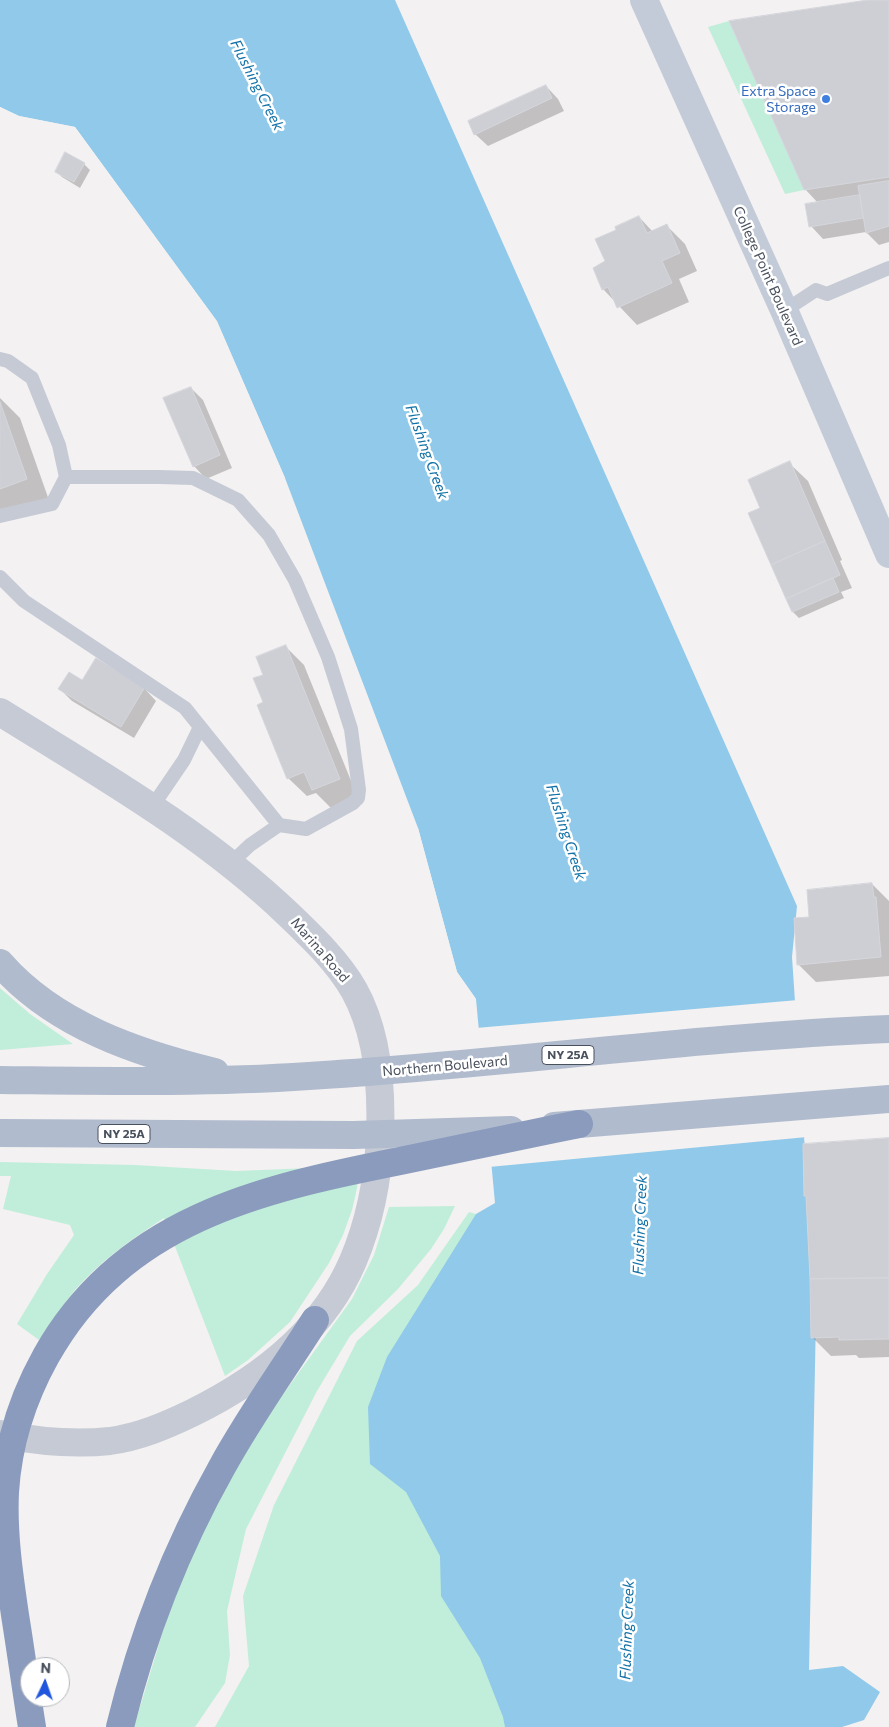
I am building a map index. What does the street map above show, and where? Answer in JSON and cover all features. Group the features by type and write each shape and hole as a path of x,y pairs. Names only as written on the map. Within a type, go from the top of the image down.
{"highway":[{"path":"32,1727 7,1556 4,1506 8,1465 12,1438 35,1376 58,1336 87,1297 127,1261 162,1237 199,1218 248,1198 316,1178 579,1124"},
{"path":"120,1727 140,1654 172,1567 204,1500 231,1450 315,1320"}],"main road":[{"name":"College Point Boulevard","path":"647,0 889,554"},
{"path":"0,963 17,982 42,1002 84,1026 157,1055 248,1079"},
{"name":"Northern Boulevard","path":"0,1080 157,1081 248,1079 365,1072 807,1033 889,1028"},
{"name":"NY 25A","path":"0,1133 248,1135 403,1134 495,1131 889,1100"}],"street":[{"name":"Marina Road","path":"0,712 189,831 231,864 299,924 332,960 353,988 366,1017 376,1053 380,1083 381,1118 379,1155 373,1197 364,1230 352,1262 335,1293 315,1320 282,1355 252,1378 202,1408 154,1430 126,1438 93,1442 54,1441 0,1434"}],"lane":[{"path":"784,311 816,290 827,294 889,268"},
{"path":"0,359 8,361 32,378 59,445 66,477 52,504 0,516"},
{"path":"66,477 159,476 193,478 238,500 269,535 294,580 328,657 351,729 359,790 358,798 353,804 306,829 279,825 255,840 231,864"},
{"path":"0,578 24,600 185,708 279,825"},
{"path":"152,807 184,760 200,727"}],"green space":[{"path":"729,21 804,190 785,194 708,27"},
{"path":"0,988 30,1014 73,1044 0,1050"},
{"path":"0,1162 135,1165 236,1171 360,1166 352,1210 343,1235 329,1263 290,1322 248,1360 225,1376 164,1218 95,1269 75,1290 39,1340 17,1324 47,1274 74,1235 70,1225 3,1209 11,1176 0,1176"},
{"path":"455,1206 444,1229 431,1249 398,1289 350,1336 317,1391 246,1529 227,1611 230,1655 225,1683 195,1727 134,1727 165,1624 207,1522 242,1456 284,1393 352,1299 374,1255 389,1207"},
{"path":"469,1212 476,1214 453,1280 536,1727 215,1727 249,1666 243,1596 274,1505 357,1341 418,1285"}],"water":[{"name":"Flushing Creek","path":"0,0 395,0 797,906 792,957 816,1315 809,1670 843,1666 880,1692 864,1720 842,1727 505,1727 503,1717 480,1658 441,1596 440,1556 406,1492 370,1464 368,1407 387,1357 476,1214 495,1203 476,999 457,972 418,828 285,478 217,322 75,127 19,116 0,107"}],"pier":[{"path":"0,107 19,116 75,127 217,321 285,478 283,479 215,323 73,129 18,119 0,110"},
{"path":"418,828 457,972 476,999 473,998 455,973 416,829"},
{"path":"798,1000 807,1137 489,1167 476,1028"}],"building":[{"name":"Extra Space Storage","path":"868,0 889,0 889,177 804,190 729,21"},
{"path":"546,85 552,98 474,135 468,121"},
{"path":"65,152 85,163 74,182 55,172"},
{"path":"889,181 889,226 866,233 858,186"},
{"path":"860,195 863,218 809,227 805,204"},
{"path":"639,216 647,233 667,224 680,253 662,261 672,283 617,308 608,287 602,290 593,268 605,261 595,239 616,230 615,227"},
{"path":"191,387 220,455 193,467 163,398"},
{"path":"0,402 27,479 0,489"},
{"path":"790,461 825,541 771,565 748,513 760,508 748,480"},
{"path":"825,541 840,575 786,599 771,565"},
{"path":"833,578 839,592 792,612 786,599"},
{"path":"286,645 340,779 312,790 304,772 287,779 257,705 263,702 253,678 263,675 256,657"},
{"path":"96,658 145,687 121,727 58,689 69,672 82,680"},
{"path":"872,883 874,897 876,897 881,957 797,965 794,918 809,917 807,890"},
{"path":"889,1138 889,1278 810,1279 806,1196 804,1196 803,1144"},
{"path":"889,1278 889,1339 839,1340 839,1337 811,1338 810,1279"}],"place":[{"name":"Extra Space Storage","path":"826,99"}]}
